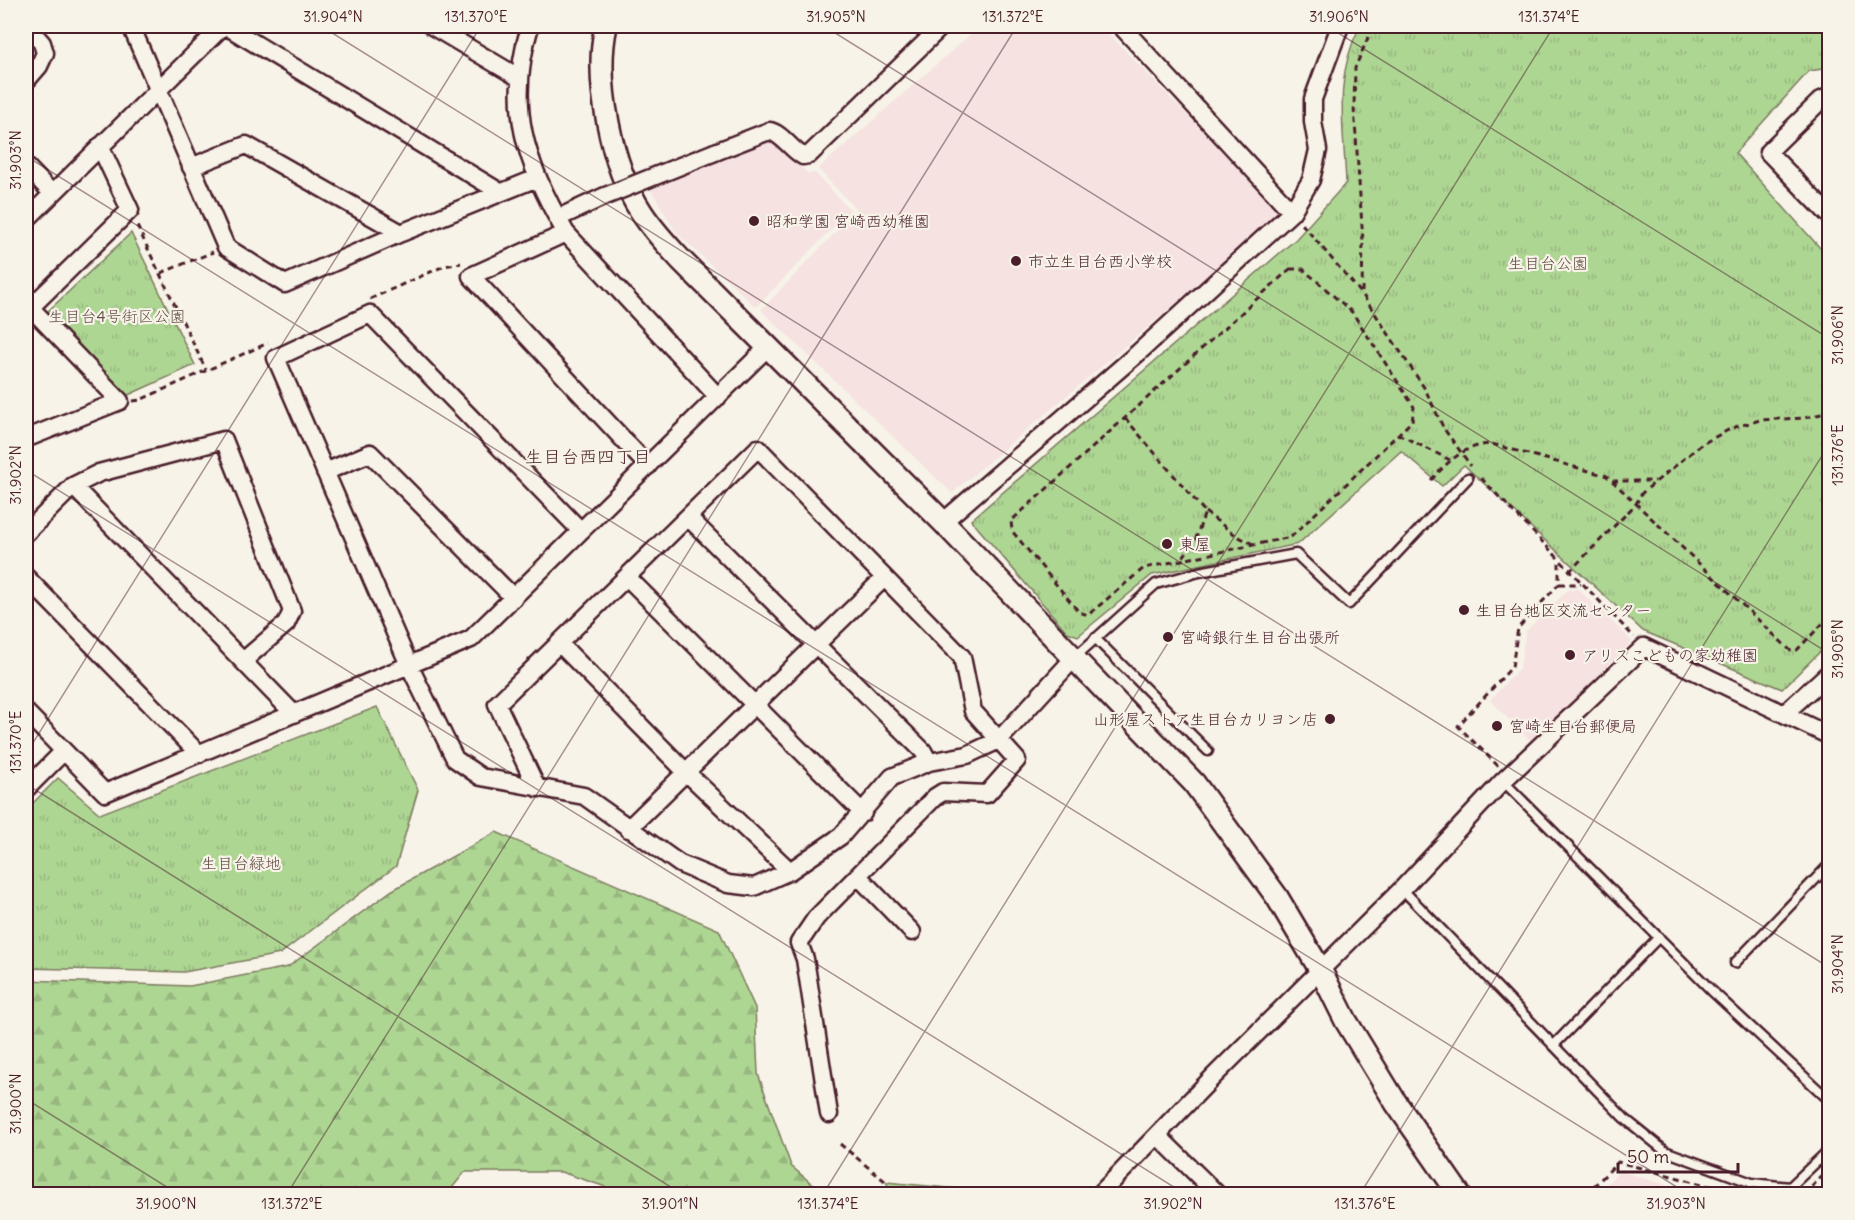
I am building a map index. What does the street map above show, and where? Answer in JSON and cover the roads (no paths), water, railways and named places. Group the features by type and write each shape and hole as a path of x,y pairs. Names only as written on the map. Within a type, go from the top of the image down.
{"street":[{"path":"26,81 39,66 45,53 42,43 27,26"},
{"path":"131,26 160,87 191,167 226,247 285,284 401,233 537,178"},
{"path":"26,220 224,26 500,192"},
{"path":"432,26 518,77"},
{"path":"530,26 518,77 518,104 523,135 537,178 566,233 718,397"},
{"path":"606,26 601,49 602,92 611,136 628,189 657,234 943,522 1194,783 1277,897 1322,971 1346,1021 1396,1103 1459,1194"},
{"path":"558,218 603,197 768,131 776,132 796,153 803,156 809,155 942,26"},
{"path":"1121,26 1294,215"},
{"path":"943,522 1294,215 1311,180 1318,150 1313,123 1313,99 1340,26"},
{"path":"1830,96 1821,100 1768,152 1830,216"},
{"path":"191,167 246,145 401,233"},
{"path":"26,433 30,437 120,401 28,306 130,210 100,146"},
{"path":"26,166 52,193"},
{"path":"566,233 471,276 648,466"},
{"path":"581,531 370,314 276,358 409,665 455,759 481,777 584,796 680,864 729,884 754,887 790,871 841,836 892,777 929,762 968,755 999,740 1074,658"},
{"path":"26,712 105,793 471,639 768,347"},
{"path":"26,532 73,486 99,474 213,441 225,440 292,611 286,624 243,661"},
{"path":"537,788 496,704 758,448 962,657 973,711 1017,760 987,794 943,792 934,797 859,877 816,918 799,942 805,959 829,1114"},
{"path":"325,472 370,453 514,598"},
{"path":"73,486 294,714"},
{"path":"688,517 817,644 923,752 929,762"},
{"path":"26,577 199,754"},
{"path":"627,577 862,813"},
{"path":"628,829 884,578"},
{"path":"559,643 686,772 790,871"},
{"path":"1100,1194 1402,889 1505,778 1644,647 1830,736"},
{"path":"1785,713 1830,672"},
{"path":"26,789 64,751"},
{"path":"859,877 912,932"},
{"path":"1157,1135 1217,1194"}],"lane":[{"path":"1074,658 1156,584 1199,572 1296,554 1349,604 1468,478"},
{"path":"1095,638 1208,752"},
{"path":"1505,778 1659,937 1826,1097"},
{"path":"1735,963 1830,864"},
{"path":"1402,889 1624,1118 1665,1151 1752,1183 1790,1187 1830,1149"},
{"path":"1553,1046 1659,937"}],"place":[{"name":"昭和学園 宮崎西幼稚園","path":"754,221"},
{"name":"市立生目台西小学校","path":"1016,261"},
{"name":"東屋","path":"1167,544"},
{"name":"生目台地区交流センター","path":"1464,610"},
{"name":"宮崎銀行生目台出張所","path":"1168,637"},
{"name":"アリスこどもの家幼稚園","path":"1570,655"},
{"name":"山形屋ストア生目台カリヨン店","path":"1330,719"},
{"name":"宮崎生目台郵便局","path":"1497,726"}],"district":[{"name":"生目台西四丁目","path":"588,457"}],"park label":[{"name":"生目台公園","path":"1548,263"},
{"name":"生目台4号街区公園","path":"117,316"},
{"name":"生目台緑地","path":"241,863"}]}
